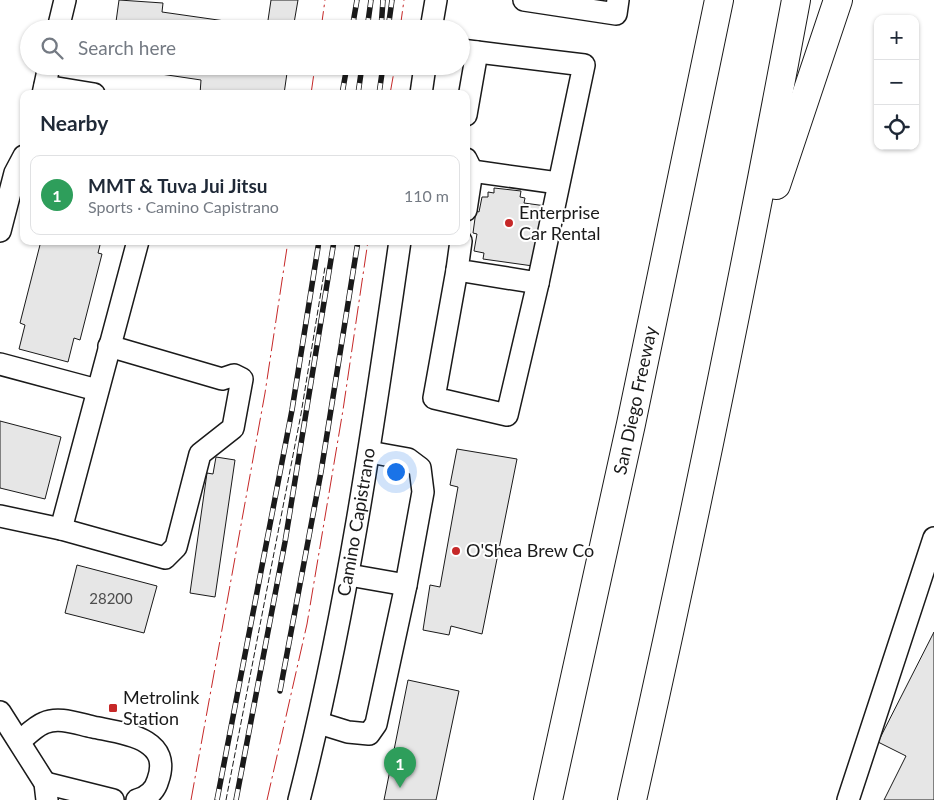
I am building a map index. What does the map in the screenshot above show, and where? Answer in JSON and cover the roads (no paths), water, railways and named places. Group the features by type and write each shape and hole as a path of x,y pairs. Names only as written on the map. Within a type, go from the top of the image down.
{"highway":[{"path":"702,78 709,0"},
{"name":"San Diego Freeway","path":"548,800 631,424 719,0"},
{"path":"632,800 672,621 744,278 796,0"},
{"path":"744,278 838,0"}],"street":[{"path":"60,20 65,0"},
{"path":"433,20 436,0"},
{"path":"524,0 616,14 618,0"},
{"path":"460,245 434,398 507,416 538,283 558,183 566,160 584,65 470,51"},
{"path":"422,90 424,75"},
{"path":"468,75 468,90"},
{"path":"46,82 78,90"},
{"path":"0,231 15,173 20,164"},
{"path":"470,165 558,183"},
{"path":"61,529 137,245"},
{"name":"Camino Capistrano","path":"299,800 319,723 349,575 399,245"},
{"path":"457,270 538,283"},
{"path":"0,516 61,529 165,558 176,547 200,454 233,428 242,379 234,375 222,379 109,346"},
{"path":"0,364 97,390"},
{"path":"319,723 348,732 369,734 376,724 406,585 423,492 420,468 408,459 369,452"},
{"path":"848,800 934,538"},
{"path":"349,575 406,585"},
{"path":"0,712 20,741 46,792 113,800"},
{"path":"20,741 44,722 58,720 139,737 153,747 159,760 160,775 156,786 147,797 137,800"}],"railway":[{"path":"354,20 357,0"},
{"path":"368,20 371,0"},
{"path":"382,20 383,0"},
{"path":"389,20 392,0"},
{"path":"343,90 345,75"},
{"path":"359,90 361,75"},
{"path":"380,90 382,75"},
{"path":"217,800 292,410 318,245"},
{"path":"236,800 285,542 333,245"},
{"path":"280,691 321,472 357,245"}],"place":[{"name":"Enterprise Car Rental","path":"509,223"},
{"name":"O'Shea Brew Co","path":"456,551"},
{"name":"Metrolink Station","path":"113,708"},
{"name":"MMT & Tuva Jui Jitsu","path":"400,788"}]}
